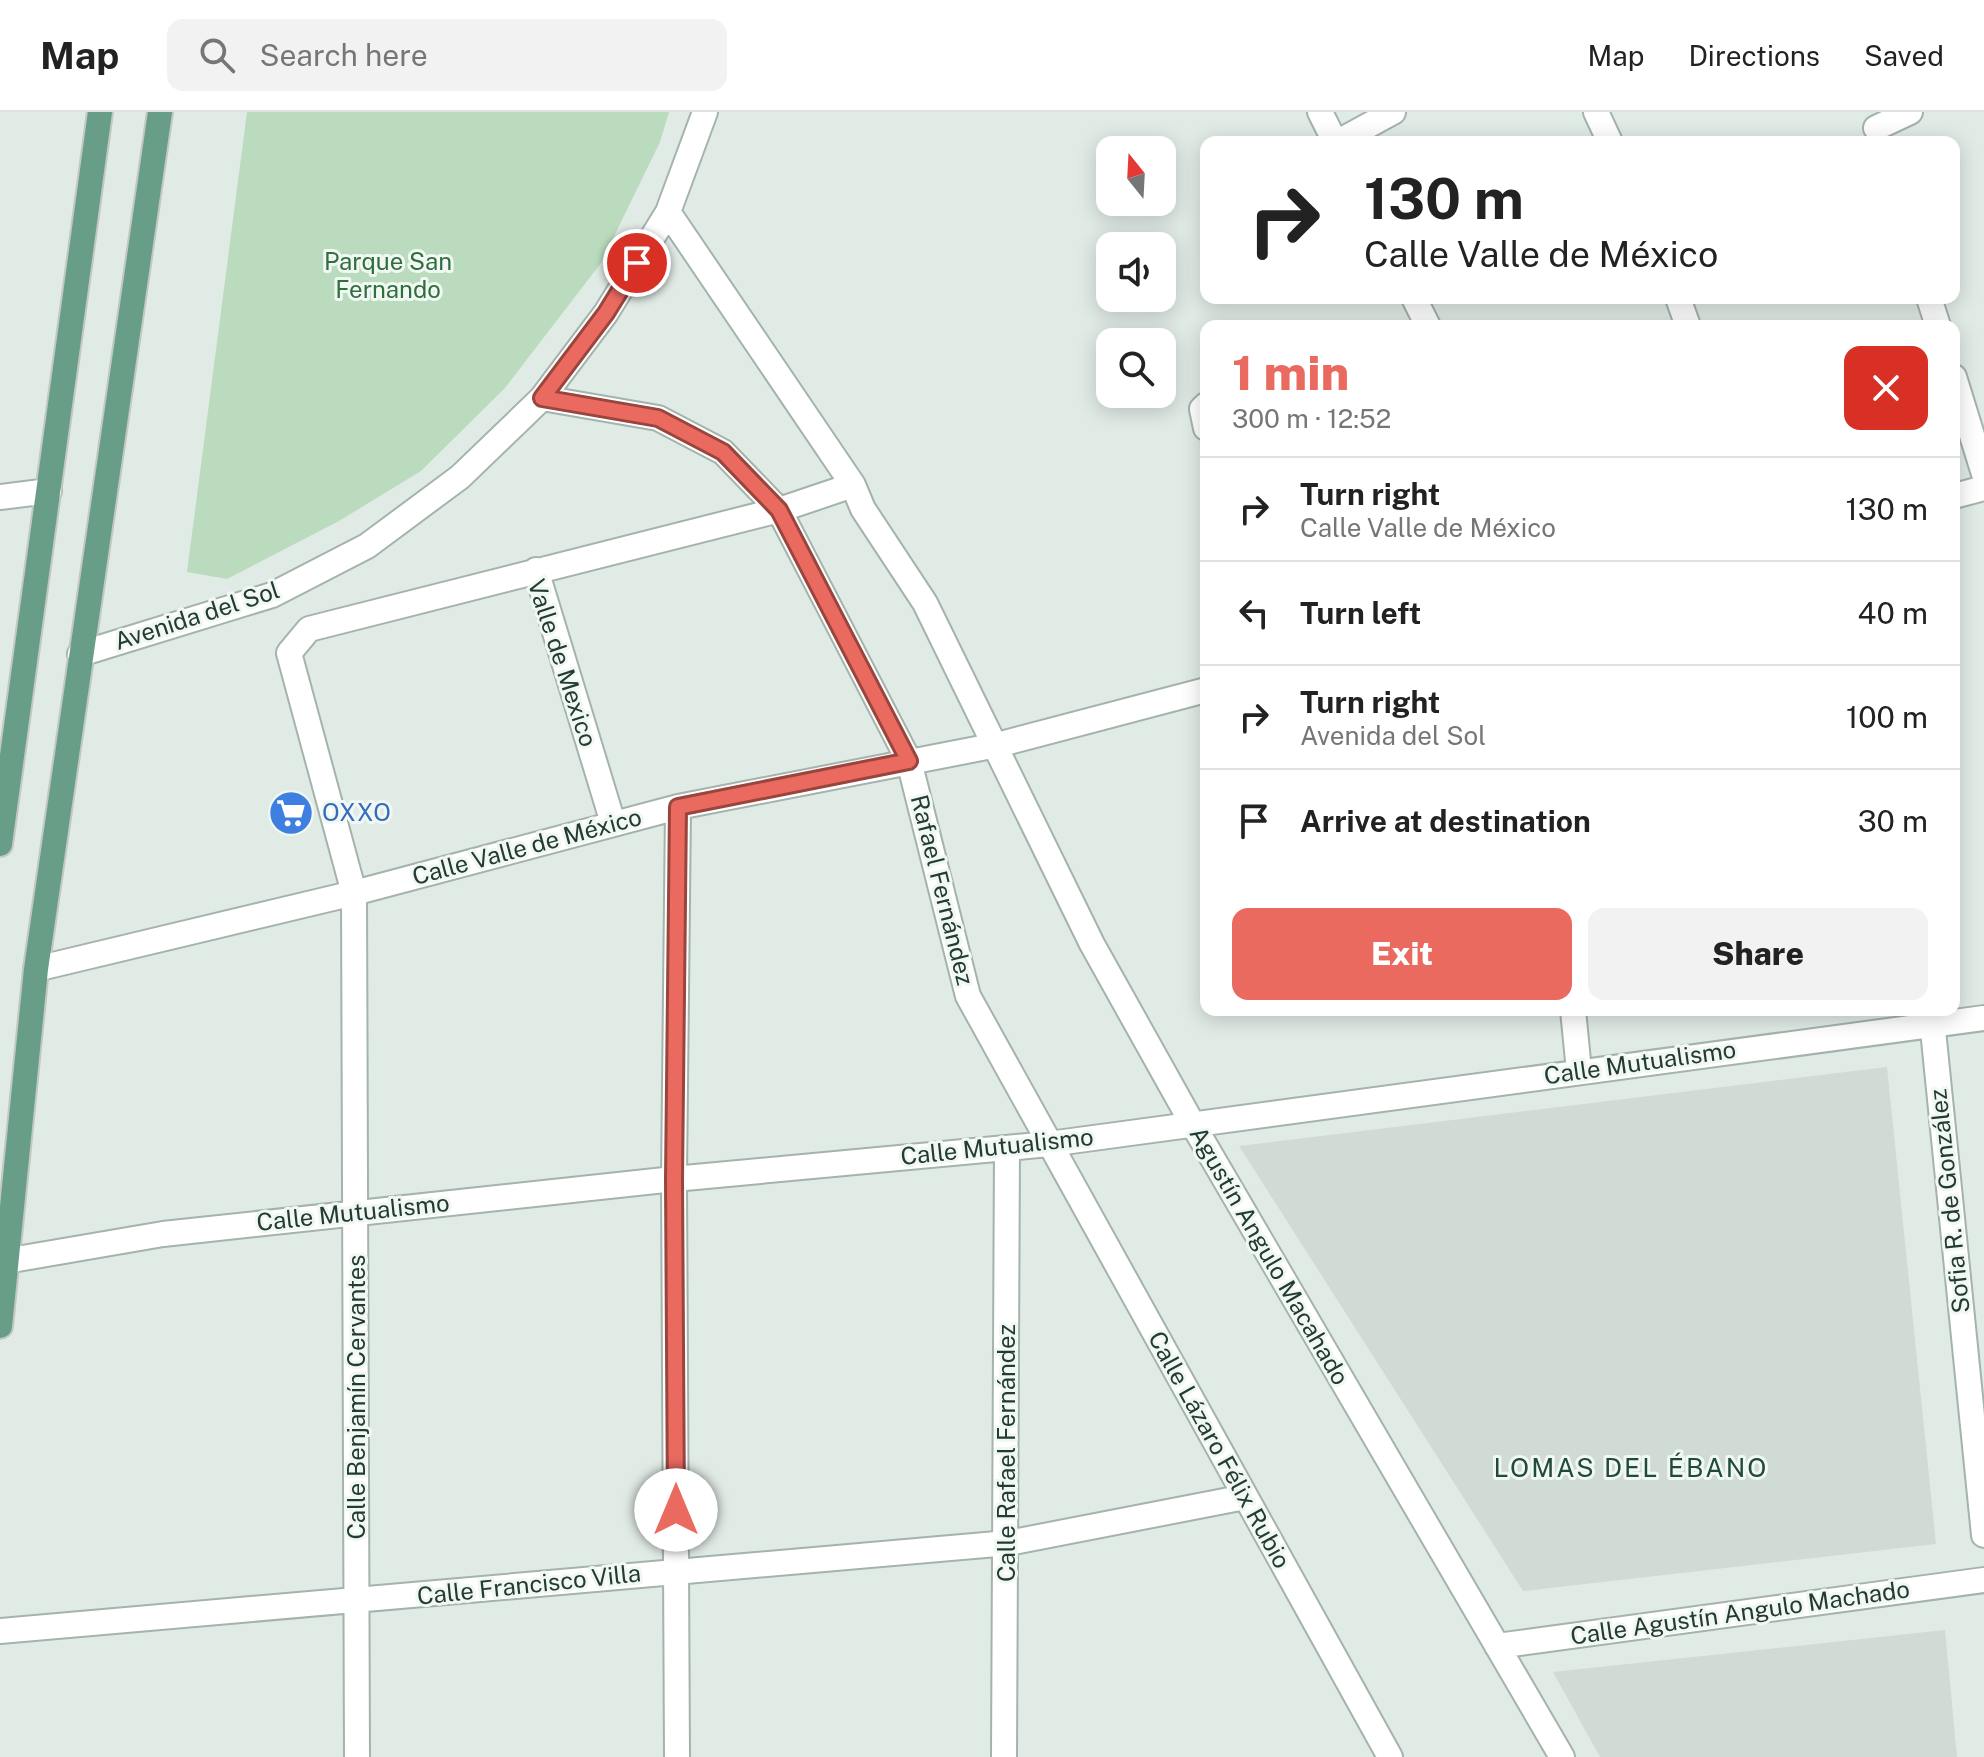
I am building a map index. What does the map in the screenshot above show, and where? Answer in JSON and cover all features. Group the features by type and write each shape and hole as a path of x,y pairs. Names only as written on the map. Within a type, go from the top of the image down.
{"main road":[{"path":"0,844 3,802 100,112"},
{"path":"0,1326 36,969 160,112"}],"street":[{"name":"Avenida del Sol","path":"80,654 272,595 367,546 460,477 542,398 606,313 668,212 705,112"},
{"path":"1320,112 1333,136"},
{"path":"1347,136 1393,112"},
{"path":"1596,112 1607,136"},
{"path":"1875,127 1910,112"},
{"name":"Agustín Angulo Macahado","path":"668,212 853,485 863,509 925,603 1092,944 1192,1123 1562,1757"},
{"path":"1960,396 1984,474"},
{"name":"Rafael Fernández","path":"542,398 658,418 723,452 779,510 909,761 968,996 1033,1108 1049,1144"},
{"path":"536,570 779,510 853,485"},
{"path":"1960,494 1984,488"},
{"path":"0,497 49,491"},
{"name":"Valle de Mexico","path":"289,653 309,629 536,570 613,823"},
{"name":"Calle Benjamín Cervantes","path":"289,653 354,893 357,1757"},
{"name":"Calle Valle de México","path":"36,969 354,893 678,807 997,745 1200,692"},
{"path":"677,1757 674,1179 678,807"},
{"path":"1574,1016 1579,1071"},
{"name":"Calle Mutualismo","path":"5,1261 163,1234 674,1179 1049,1144 1579,1071 1932,1017 1984,1018"},
{"name":"Sofia R. de González","path":"1932,1017 1984,1535"},
{"name":"Calle Lázaro Félix Rubio","path":"1049,1144 1390,1757"},
{"name":"Calle Rafael Fernández","path":"1004,1757 1008,1543 1007,1148"},
{"name":"Calle Francisco Villa","path":"0,1631 358,1602 677,1570 880,1557 1008,1543 1245,1497"},
{"name":"Calle Agustín Angulo Machado","path":"1497,1646 1984,1580"}],"shaded area":[{"path":"1887,1067 1936,1544 1523,1591 1239,1146"},
{"path":"1945,1630 1957,1757 1600,1757 1553,1672"}],"green space":[{"name":"Parque San Fernando","path":"247,112 669,112 660,142 601,263 505,388 421,471 339,521 227,579 187,572"}],"place":[{"name":"OXXO","path":"291,813"}],"district":[{"name":"LOMAS DEL ÉBANO","path":"1631,1468"}],"route":[{"path":"637,263 606,313 542,398 658,418 723,452 779,510 909,761 678,807 674,1179 676,1510"}]}
